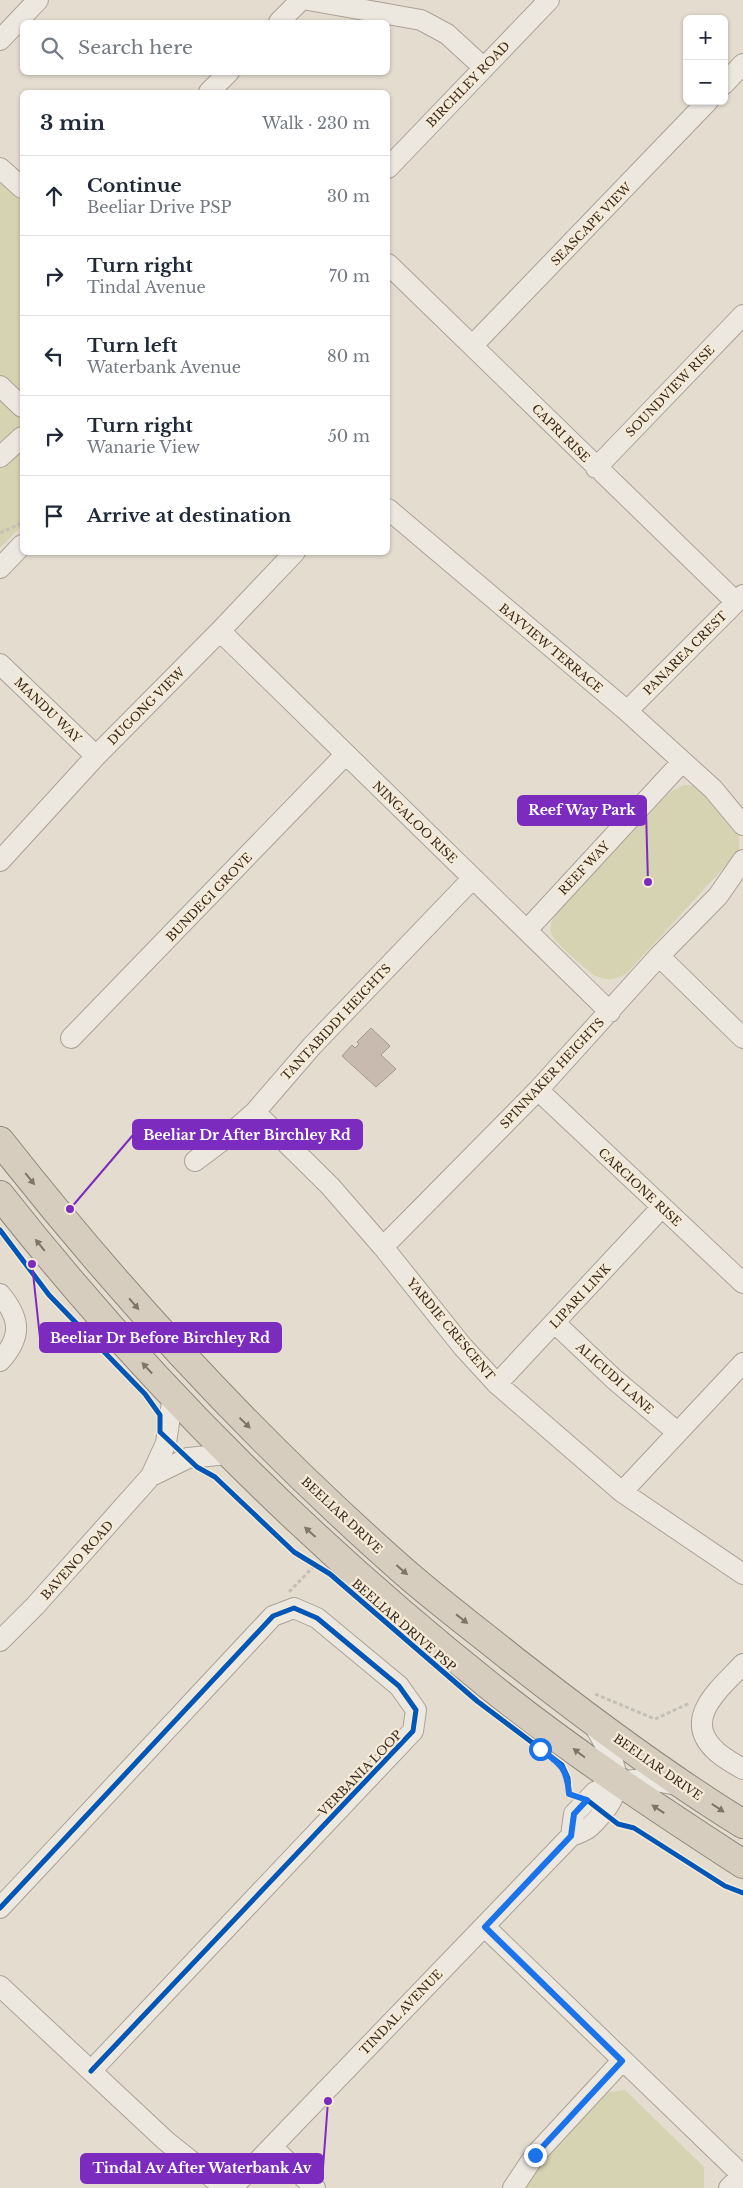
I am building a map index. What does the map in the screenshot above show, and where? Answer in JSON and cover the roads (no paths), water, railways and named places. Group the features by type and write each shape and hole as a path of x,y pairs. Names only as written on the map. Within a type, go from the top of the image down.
{"highway":[{"name":"BEELIAR DRIVE","path":"0,1141 126,1295 239,1416 316,1492 401,1570 591,1721 687,1788 743,1824"},
{"path":"0,1196 113,1332 173,1396 228,1454 346,1565 492,1688 618,1782 743,1864"}],"street":[{"path":"0,40 38,0"},
{"path":"281,20 301,0"},
{"path":"308,0 421,20 448,34 484,68"},
{"name":"BIRCHLEY ROAD","path":"390,166 549,0"},
{"path":"728,80 743,64"},
{"path":"211,90 226,75"},
{"name":"SEASCAPE VIEW","path":"473,345 704,105"},
{"path":"0,168 20,186"},
{"name":"CAPRI RISE","path":"390,266 473,345 596,468 739,598"},
{"name":"SOUNDVIEW RISE","path":"596,468 743,315"},
{"path":"0,386 20,406"},
{"path":"2,453 20,439"},
{"name":"BAYVIEW TERRACE","path":"390,511 627,711 713,789 743,825"},
{"path":"0,568 20,547"},
{"name":"DUGONG VIEW","path":"0,861 96,756 292,555"},
{"name":"PANAREA CREST","path":"627,711 739,598"},
{"name":"NINGALOO RISE","path":"220,631 610,1012"},
{"name":"MANDU WAY","path":"0,664 96,756"},
{"name":"BUNDEGI GROVE","path":"71,1038 345,755"},
{"name":"REEF WAY","path":"527,930 682,762"},
{"name":"BAYVIEW TERRACE","path":"713,789 743,804"},
{"name":"SPINNAKER HEIGHTS","path":"383,1247 538,1090 659,956 718,896 743,860"},
{"name":"TANTABIDDI HEIGHTS","path":"195,1161 224,1140 255,1112 312,1046 473,878"},
{"name":"SPINNAKER HEIGHTS","path":"718,896 743,883"},
{"path":"659,956 743,1038"},
{"name":"CARCIONE RISE","path":"538,1090 743,1283"},
{"name":"YARDIE CRESCENT","path":"255,1112 330,1186 383,1247 462,1347 496,1384 622,1492 743,1574"},
{"name":"LIPARI LINK","path":"496,1384 662,1207"},
{"path":"0,1294 14,1316 17,1326 14,1342 0,1362"},
{"name":"ALICUDI LANE","path":"555,1323 614,1380 677,1432"},
{"path":"622,1492 743,1363"},
{"name":"BAVENO ROAD","path":"0,1641 35,1606 150,1476 166,1443 173,1396"},
{"name":"BAVENO ROAD","path":"150,1476 188,1458 228,1454"},
{"name":"VERBANIA LOOP","path":"0,1908 273,1616 294,1608 317,1618 399,1686 416,1710 413,1731 91,2071"},
{"path":"743,1664 710,1700 701,1722 708,1743 717,1752 743,1769"},
{"path":"591,1721 612,1757 618,1782 643,1780 667,1782 687,1788"},
{"name":"TINDAL AVENUE","path":"232,2188 571,1836 589,1829 611,1805 618,1782"},
{"path":"485,1927 622,2061 738,2179"},
{"path":"0,1986 166,2141 225,2188"},
{"path":"513,2188 535,2155 622,2061"},
{"path":"272,2147 315,2188"}],"place":[{"name":"Reef Way Park","path":"648,882"},
{"name":"Beeliar Dr After Birchley Rd","path":"70,1209"},
{"name":"Beeliar Dr Before Birchley Rd","path":"32,1264"},
{"name":"Tindal Av After Waterbank Av","path":"328,2101"}]}
